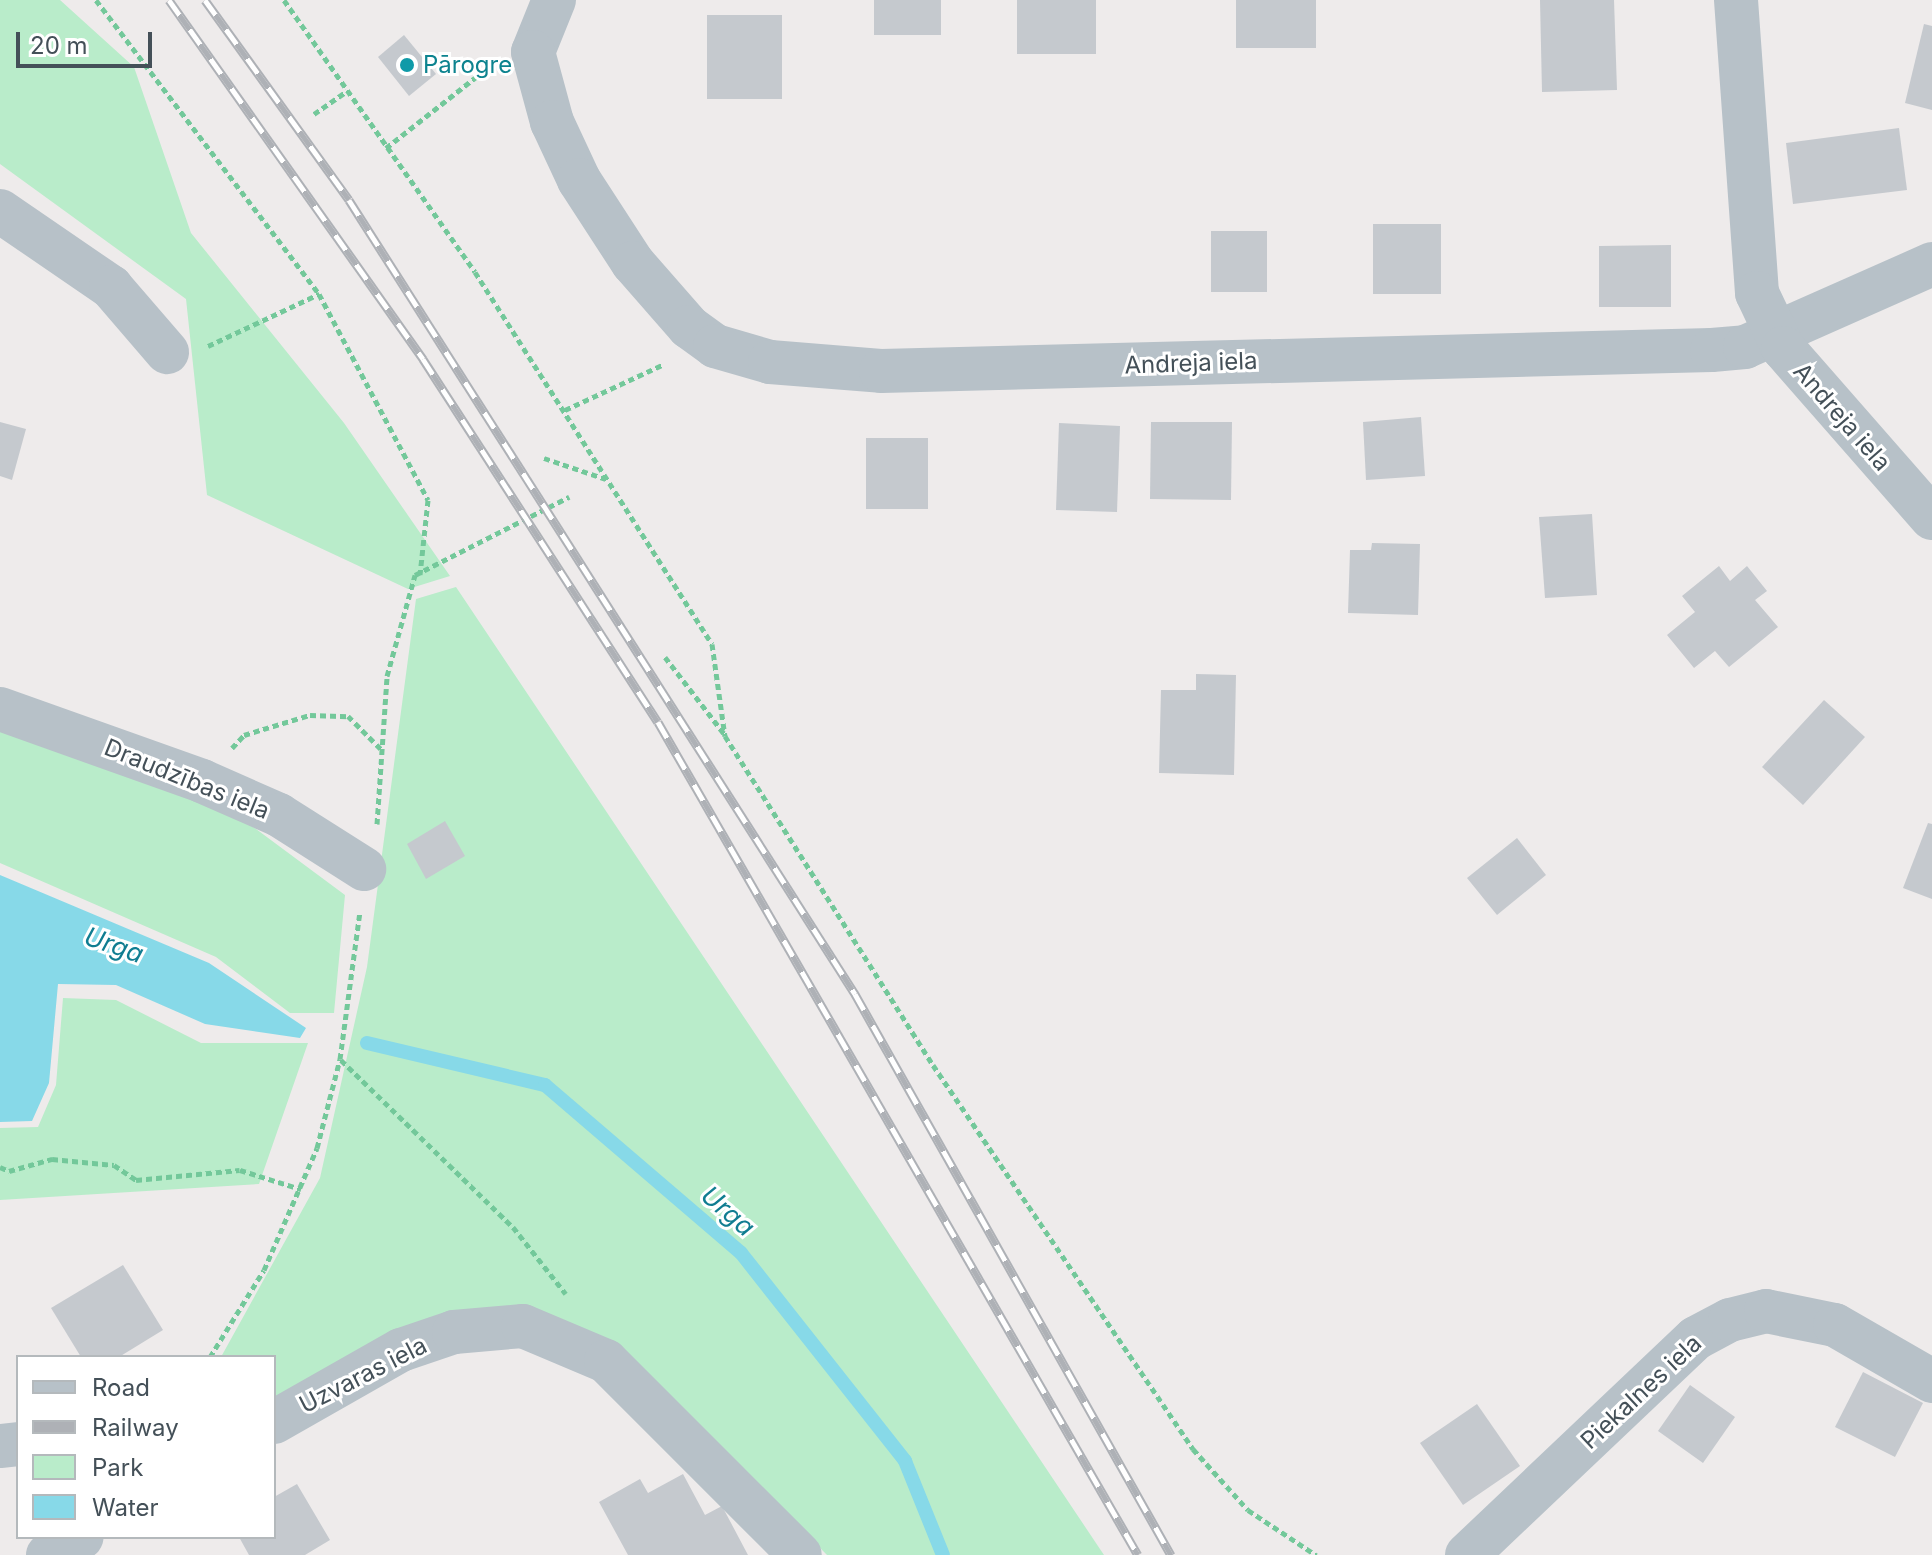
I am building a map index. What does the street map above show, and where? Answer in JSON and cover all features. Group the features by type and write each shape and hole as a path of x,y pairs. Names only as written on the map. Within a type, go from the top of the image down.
{"street":[{"path":"533,52 554,0"},
{"path":"1736,0 1757,293 1776,333 1932,264"},
{"name":"Andreja iela","path":"533,52 552,122 579,180 633,263 715,346 770,362 881,371 1636,354 1745,347 1776,333 1932,518"},
{"path":"0,211 111,287 167,352"},
{"name":"Draudzības iela","path":"0,709 202,781 279,815 364,869"},
{"name":"Piekalnes iela","path":"1467,1555 1696,1338 1730,1320 1766,1311 1835,1325 1932,1381"},
{"name":"Uzvaras iela","path":"276,1421 401,1350 454,1332 523,1326 606,1361"},
{"path":"606,1361 800,1555"},
{"path":"48,1555 78,1539"}],"path":[{"path":"96,0 319,294 428,500 420,576 387,676 383,752 348,716 310,715 244,735 202,781"},
{"path":"284,0 565,410 712,644 725,736"},
{"path":"386,148 499,58 533,52"},
{"path":"314,114 347,91"},
{"path":"167,352 222,342 319,294"},
{"path":"565,410 621,379 715,346"},
{"path":"544,458 607,480"},
{"path":"420,576 569,497"},
{"path":"665,657 725,736 933,1065 1193,1449 1248,1510 1316,1555"},
{"path":"211,1355 264,1270 301,1189 340,1059 349,1006"},
{"path":"340,1059 513,1227 582,1315 606,1361"},
{"path":"0,1167 9,1171 52,1159 114,1165 136,1180 240,1170 301,1189"}],"green space":[{"path":"0,0 60,0 134,67 191,233 344,423 450,576 408,589 207,495 186,299 0,164"},
{"path":"456,587 1104,1555 827,1555 619,1344 496,1307 276,1397 276,1355 222,1355 320,1178 367,967 416,599"},
{"path":"0,725 229,809 345,895 334,1013 290,1013 216,957 0,863"},
{"path":"63,998 116,1000 201,1043 308,1043 259,1184 0,1200 0,1128 38,1127 56,1085"}],"water":[{"path":"0,875 209,963 306,1028 300,1038 205,1024 116,985 58,984 49,1083 32,1121 0,1122"}],"building":[{"path":"874,0 941,0 941,35 874,35"},
{"path":"1017,0 1096,0 1096,54 1017,54"},
{"path":"1236,0 1316,0 1316,48 1236,48"},
{"path":"1540,0 1614,0 1617,90 1542,92"},
{"path":"707,15 782,15 782,99 707,99"},
{"path":"1924,24 1932,26 1932,110 1905,103"},
{"name":"Pārogre","path":"404,35 436,74 409,96 378,57"},
{"path":"1899,128 1907,190 1793,204 1786,143"},
{"path":"1373,224 1441,224 1441,294 1373,294"},
{"path":"1211,231 1267,231 1267,292 1211,292"},
{"path":"1671,245 1671,307 1599,307 1599,246"},
{"path":"1421,417 1425,476 1366,480 1363,422"},
{"path":"0,422 26,429 12,480 0,476"},
{"path":"1151,422 1232,422 1231,500 1150,499"},
{"path":"1059,423 1120,426 1117,512 1056,510"},
{"path":"866,438 928,438 928,509 866,509"},
{"path":"1592,514 1597,595 1545,598 1539,517"},
{"path":"1372,543 1420,544 1418,615 1348,613 1350,550 1371,550"},
{"path":"1719,566 1730,581 1747,566 1767,591 1755,600 1778,627 1729,667 1715,651 1694,668 1667,635 1695,612 1682,596"},
{"path":"1196,674 1236,675 1234,775 1159,773 1161,690 1196,690"},
{"path":"1824,700 1865,737 1803,805 1762,767"},
{"path":"445,821 465,856 426,879 407,844"},
{"path":"1928,823 1932,824 1932,899 1903,888"},
{"path":"1517,838 1546,875 1497,915 1467,878"},
{"path":"123,1265 163,1330 122,1355 80,1355 51,1308"},
{"path":"1863,1372 1923,1403 1895,1457 1835,1427"},
{"path":"1690,1385 1735,1417 1703,1463 1658,1431"},
{"path":"1477,1404 1520,1466 1463,1505 1420,1443"},
{"path":"683,1474 705,1515 722,1506 748,1555 628,1555 599,1502 640,1479 648,1493"},
{"path":"297,1484 330,1540 305,1555 249,1555 240,1539 276,1539 276,1496"}],"waterway":[{"name":"Urga","path":"367,1043 545,1085 741,1253 905,1461 943,1555"}],"railway":[{"path":"169,0 423,359 658,722 1138,1555"},
{"path":"205,0 349,200 855,994 1171,1555"}],"place":[{"name":"Pārogre","path":"407,65"}]}
